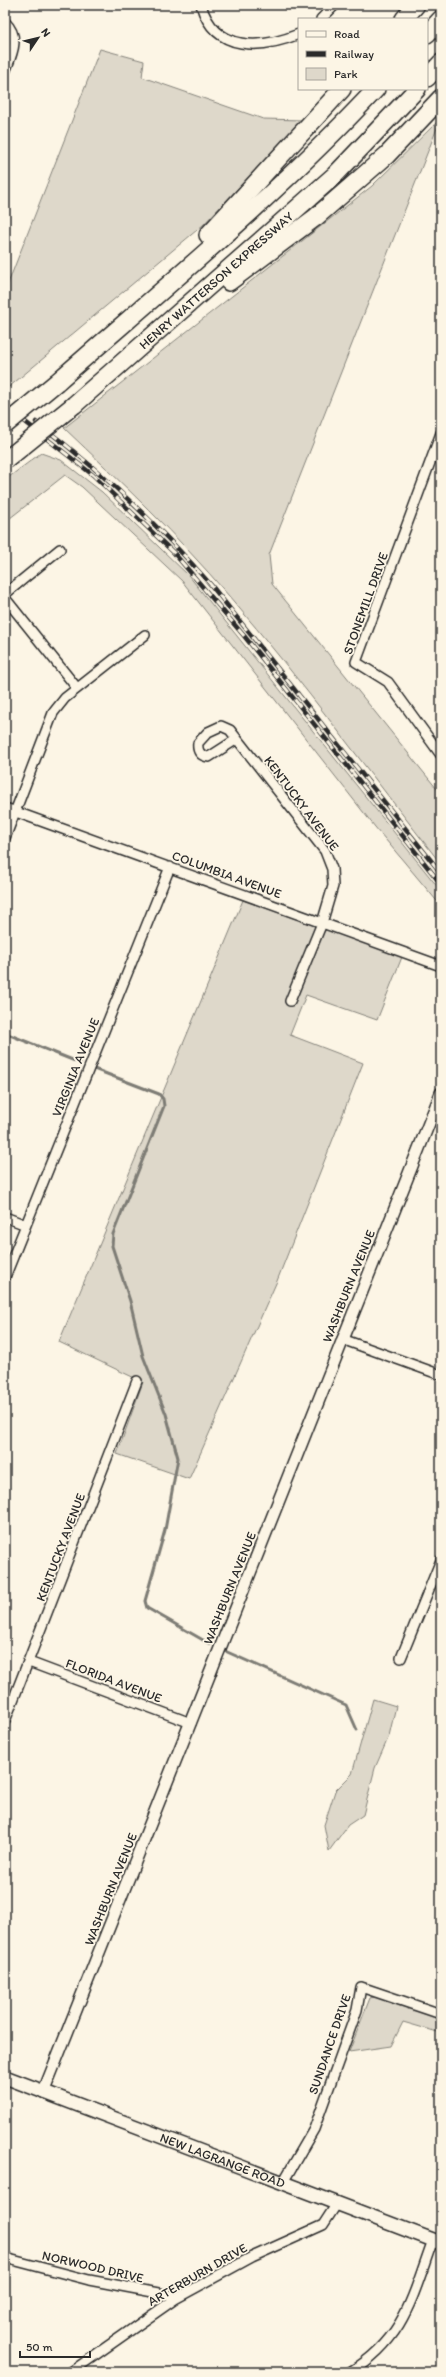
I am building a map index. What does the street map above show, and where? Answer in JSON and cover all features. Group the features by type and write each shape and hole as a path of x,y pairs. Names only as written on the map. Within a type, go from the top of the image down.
{"highway":[{"path":"405,18 416,5"},
{"path":"428,33 441,19"},
{"path":"428,77 441,63"},
{"path":"109,336 228,214 341,90"},
{"path":"5,425 57,382 333,135 375,90"},
{"name":"HENRY WATTERSON EXPRESSWAY","path":"5,460 74,405 335,175 416,90"},
{"path":"129,356 316,217 387,155 441,98"}],"main road":[{"name":"NEW LAGRANGE ROAD","path":"5,2077 43,2093 336,2205 437,2242"}],"street":[{"path":"202,5 211,25 228,38 240,43 266,45 298,34"},
{"path":"322,18 335,5"},
{"path":"5,22 12,30 15,44 5,72"},
{"name":"STONEMILL DRIVE","path":"441,433 356,662 388,682 441,755"},
{"path":"5,594 60,549"},
{"path":"5,598 77,688"},
{"path":"5,838 49,720 59,704 77,688 145,635"},
{"name":"KENTUCKY AVENUE","path":"237,739 312,834 330,863 333,886 322,923 290,1002"},
{"name":"COLUMBIA AVENUE","path":"5,808 441,966"},
{"name":"VIRGINIA AVENUE","path":"5,1277 170,867"},
{"name":"WASHBURN AVENUE","path":"43,2093 441,1093"},
{"path":"5,1217 26,1225"},
{"path":"342,1339 441,1375"},
{"name":"KENTUCKY AVENUE","path":"5,1721 137,1382"},
{"path":"401,1658 441,1560"},
{"name":"FLORIDA AVENUE","path":"29,1662 191,1723"},
{"name":"SUNDANCE DRIVE","path":"282,2184 314,2129 357,2010 362,1986 441,2014"},
{"name":"ARTERBURN DRIVE","path":"71,2372 175,2299 252,2257 323,2225 336,2205"},
{"path":"350,2372 374,2356 397,2330 437,2242"},
{"name":"NORWOOD DRIVE","path":"5,2258 89,2280 169,2295 175,2299"}],"green space":[{"path":"100,49 144,61 142,77 263,119 303,120 203,225 9,387 5,384 5,291"},
{"path":"441,118 269,555 272,584 441,794 441,864 310,695 210,574 128,489 64,428 372,186"},
{"path":"41,453 61,460 102,492 189,576 441,891 441,906 375,827 182,581 82,487 65,475 5,522 5,480"},
{"path":"243,900 402,957 377,1020 306,995 290,1035 363,1063 277,1281 189,1479 117,1454 143,1382 59,1342"},
{"path":"373,1699 396,1706 389,1736 375,1768 363,1815 348,1825 329,1851 324,1825 335,1791 352,1774"},
{"path":"378,1996 441,2019 441,2033 403,2022 391,2046 349,2052 370,1998"}],"waterway":[{"path":"5,1033 80,1063"},
{"path":"94,1069 159,1094 163,1099 164,1106 113,1234 112,1246 130,1301 143,1356 166,1414 178,1458 165,1530 145,1601 147,1608 210,1644"},
{"path":"225,1651 346,1705 357,1730"}],"railway":[{"path":"5,406 93,475 174,553 245,637 441,884"},
{"path":"36,422 83,459 128,499 211,585 441,873"}]}
